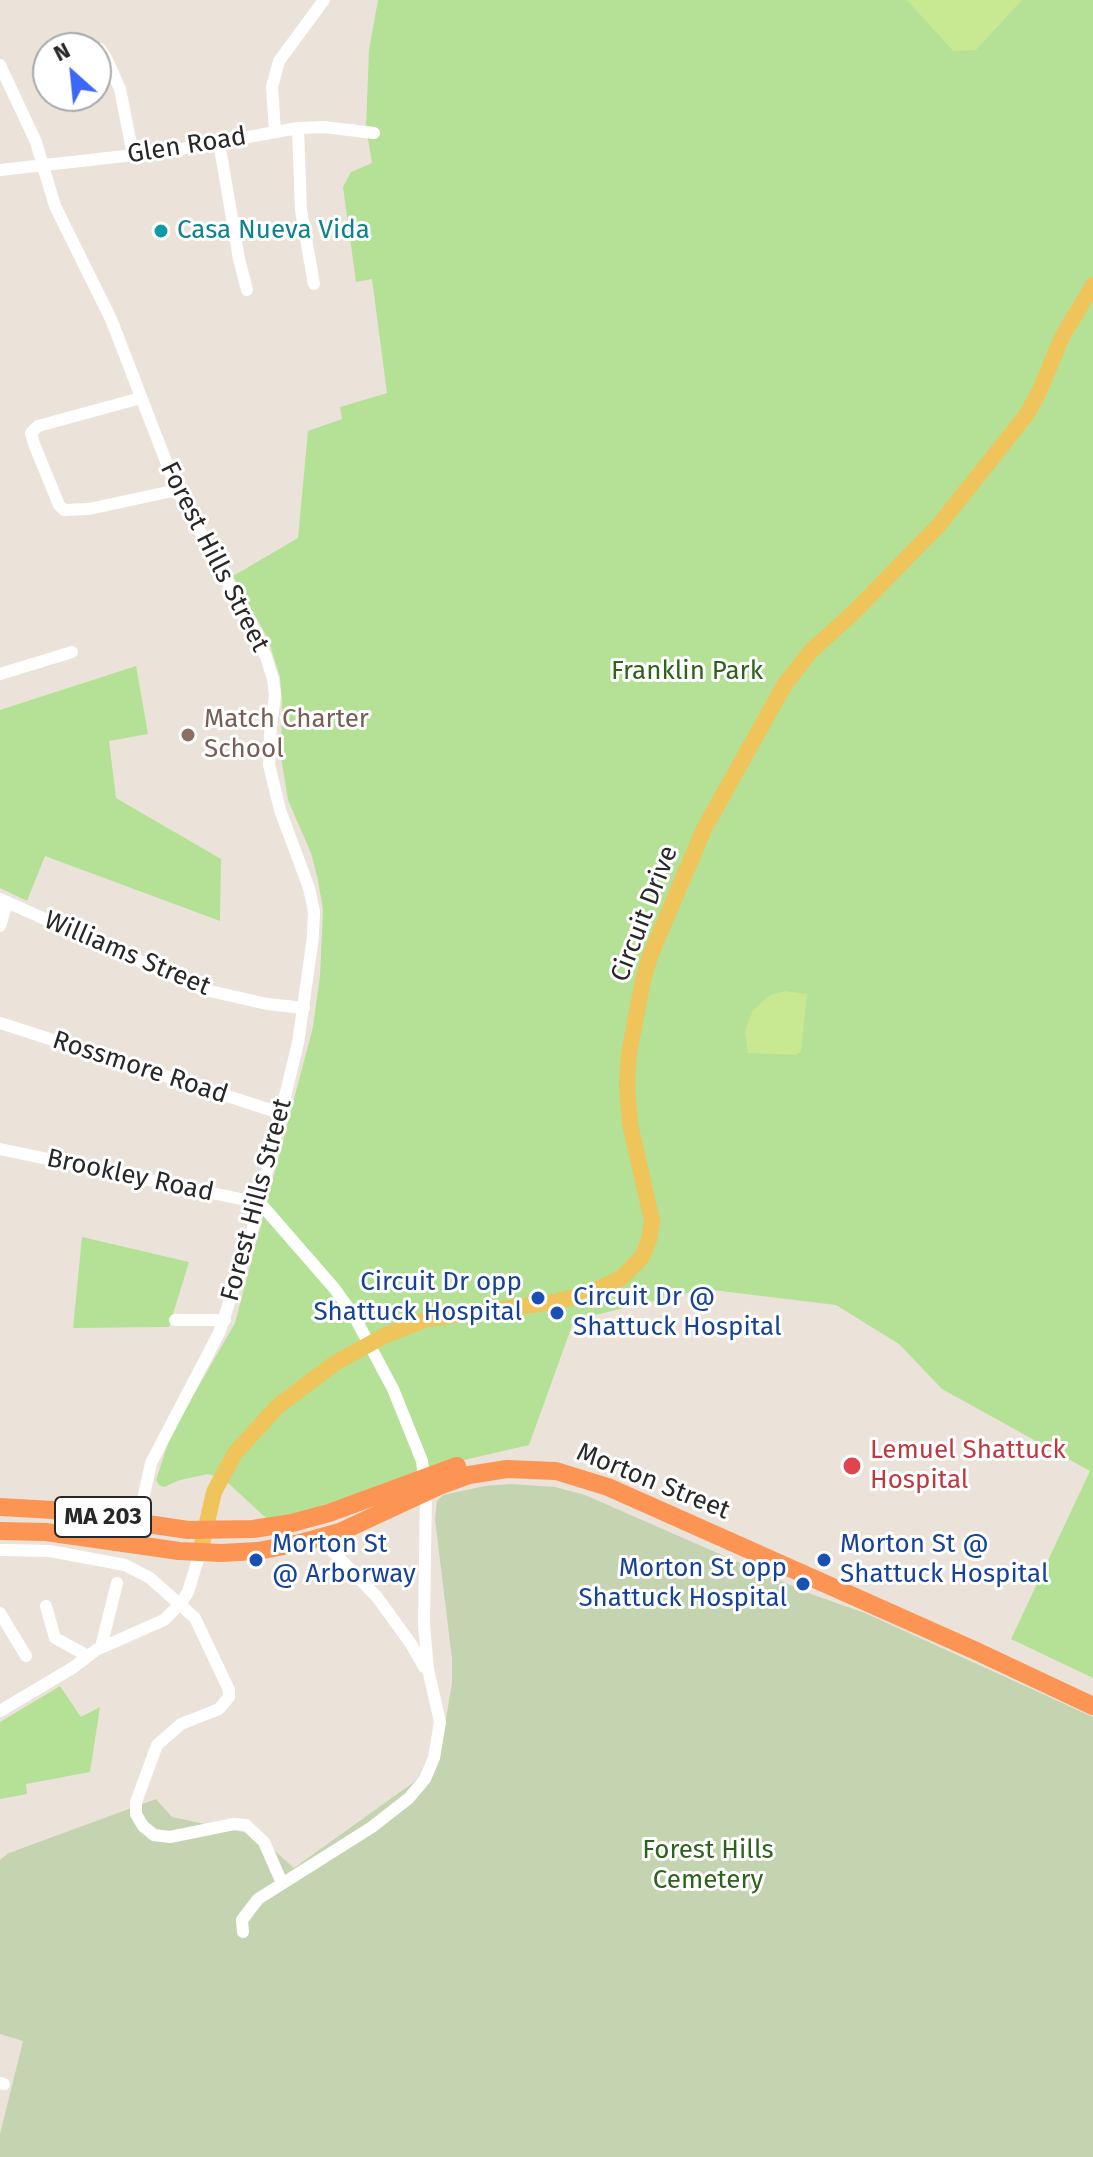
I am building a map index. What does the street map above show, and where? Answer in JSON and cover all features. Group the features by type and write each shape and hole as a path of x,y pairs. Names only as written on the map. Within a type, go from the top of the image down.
{"highway":[{"name":"Morton Street","path":"200,1553 258,1551 320,1538 365,1522 459,1465 504,1457 548,1458 590,1467 978,1638 1093,1693"},
{"name":"Morton Street","path":"205,1531 253,1529 307,1520 425,1484 498,1470 556,1471 590,1480 960,1643 1093,1706"},
{"name":"MA 203","path":"0,1507 53,1510 205,1531"},
{"name":"MA 203","path":"0,1531 46,1532 200,1553"}],"main road":[{"name":"Circuit Drive","path":"200,1553 218,1484 243,1443 287,1398 349,1354 391,1333 438,1317 554,1302 582,1295 615,1282 642,1257 648,1246 652,1221 630,1118 627,1078 630,1045 650,956 704,829 785,684 811,651 939,525 1027,414 1062,337 1093,285"}],"street":[{"path":"275,131 272,87 279,61 324,0"},
{"name":"Forest Hills Street","path":"0,65 45,164 55,206 111,319 177,490 251,624 273,679 275,695 269,765 280,810 309,888 314,911 304,1008 260,1203 225,1320 204,1366 182,1401 151,1463 138,1522"},
{"path":"112,70 120,89 133,155"},
{"name":"Glen Road","path":"0,170 133,155 298,128 324,127 374,133"},
{"path":"298,128 301,210 314,284"},
{"path":"219,142 247,290"},
{"path":"141,398 38,426 31,433 34,444 59,505 64,510 89,509 177,490"},
{"path":"0,674 72,652"},
{"path":"0,926 3,900"},
{"name":"Williams Street","path":"3,900 201,989 267,1004 304,1008"},
{"name":"Rossmore Road","path":"0,1023 280,1113"},
{"name":"Brookley Road","path":"0,1149 260,1203"},
{"path":"243,1932 242,1920 258,1899 372,1827 409,1798 425,1779 434,1758 440,1722 432,1685 423,1609 425,1484 420,1457 397,1398 356,1319 334,1288 260,1203"},
{"path":"175,1320 225,1320"},
{"path":"320,1538 386,1608 411,1644 432,1685"},
{"path":"0,1550 45,1551 113,1562 150,1578 181,1603 200,1624 229,1690 229,1697 219,1709 181,1724 157,1745 136,1802 136,1814 143,1826 154,1835 170,1837 234,1824 246,1825 264,1842 282,1883"},
{"path":"0,1711 101,1647 164,1620 181,1603 191,1586 200,1553"},
{"path":"101,1647 117,1583"},
{"path":"46,1606 55,1638 88,1656"},
{"path":"0,1613 26,1656"}],"green space":[{"name":"Franklin Park","path":"378,0 1093,0 1093,1678 1011,1639 1090,1471 942,1389 899,1344 836,1305 704,1289 574,1320 529,1445 438,1466 282,1520 266,1518 225,1480 208,1474 164,1487 156,1480 171,1434 235,1323 313,1027 320,976 323,910 318,880 311,853 288,800 281,757 280,677 268,639 233,576 298,538 308,431 342,419 340,407 387,393 372,279 356,282 343,187 351,172 372,163 366,127 369,50"},
{"path":"907,0 1022,0 976,50 953,51"},
{"path":"136,666 148,734 109,741 116,798 221,859 220,921 45,856 27,901 0,888 0,710"},
{"path":"785,991 807,994 801,1051 796,1055 748,1053 745,1031 753,1010 770,995"},
{"path":"82,1237 189,1262 169,1327 73,1328"},
{"name":"Forest Hills Cemetery","path":"511,1484 555,1487 585,1495 811,1594 865,1613 1093,1717 1093,2157 0,2157 0,2134 23,2041 0,2034 0,1860 9,1853 156,1799 172,1817 257,1835 294,1868 414,1782 440,1754 452,1683 452,1659 435,1519 437,1501 443,1495"},
{"path":"60,1686 81,1717 100,1707 90,1772 26,1784 27,1794 0,1799 0,1722"}],"place":[{"name":"Casa Nueva Vida","path":"161,231"},
{"name":"Match Charter School","path":"188,735"},
{"name":"Circuit Dr opp Shattuck Hospital","path":"538,1298"},
{"name":"Circuit Dr @ Shattuck Hospital","path":"557,1313"},
{"name":"Lemuel Shattuck Hospital","path":"852,1466"},
{"name":"Morton St @ Arborway","path":"256,1560"},
{"name":"Morton St @ Shattuck Hospital","path":"824,1560"},
{"name":"Morton St opp Shattuck Hospital","path":"803,1584"}]}
